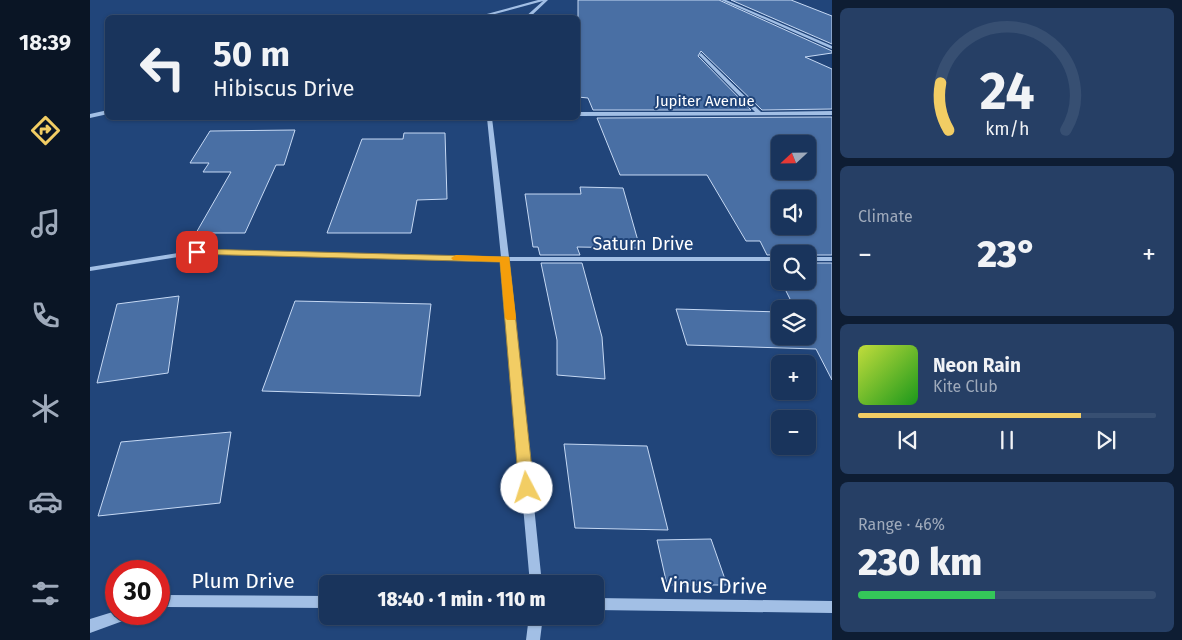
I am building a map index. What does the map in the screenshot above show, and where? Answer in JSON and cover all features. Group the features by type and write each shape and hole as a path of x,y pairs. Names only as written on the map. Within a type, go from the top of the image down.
{"street":[{"path":"485,15 542,0"},
{"path":"529,15 546,0"},
{"path":"722,0 832,48"},
{"path":"701,54 759,113"},
{"path":"91,116 105,113"},
{"name":"Jupiter Avenue","path":"580,114 832,113"},
{"path":"91,116 105,116"},
{"path":"489,120 505,259 535,575"},
{"name":"Saturn Drive","path":"90,269 197,252 505,259 771,259"},
{"path":"816,259 832,260"},
{"name":"Plum Drive","path":"170,601 319,602"},
{"name":"Vinus Drive","path":"604,604 832,607"},
{"path":"90,626 105,621"},
{"path":"533,640 535,625"}],"building":[{"path":"578,0 719,0 832,51 832,53 805,57 832,69 832,109 762,110 701,51 698,56 751,110 593,110 588,98 580,97 580,15 578,15"},
{"path":"731,0 791,0 832,16 832,44"},
{"path":"832,117 832,255 816,255 816,245 771,245 771,255 767,255 760,241 746,241 707,175 620,175 597,118"},
{"path":"295,130 284,165 276,165 245,233 196,233 231,172 203,172 209,163 190,163 210,131"},
{"path":"404,133 445,133 447,199 417,200 411,233 327,233 362,139 403,139"},
{"path":"580,187 623,188 640,248 577,247 580,255 540,255 538,247 533,247 525,194 581,194"},
{"path":"541,263 582,263 602,337 605,379 557,375 557,340"},
{"path":"816,263 832,263 832,380 816,349 687,345 676,309 771,312 771,345 816,345 816,300 790,300 786,290 816,290"},
{"path":"179,296 168,373 97,383 117,304"},
{"path":"295,301 431,304 420,396 262,391"},
{"path":"231,432 220,503 98,516 121,442"},
{"path":"564,444 647,446 668,530 575,528"},
{"path":"711,539 727,585 667,585 657,540"}],"slow traffic":[{"path":"456,258 505,259 511,318"}],"route":[{"path":"197,252 505,259 527,488"}]}
